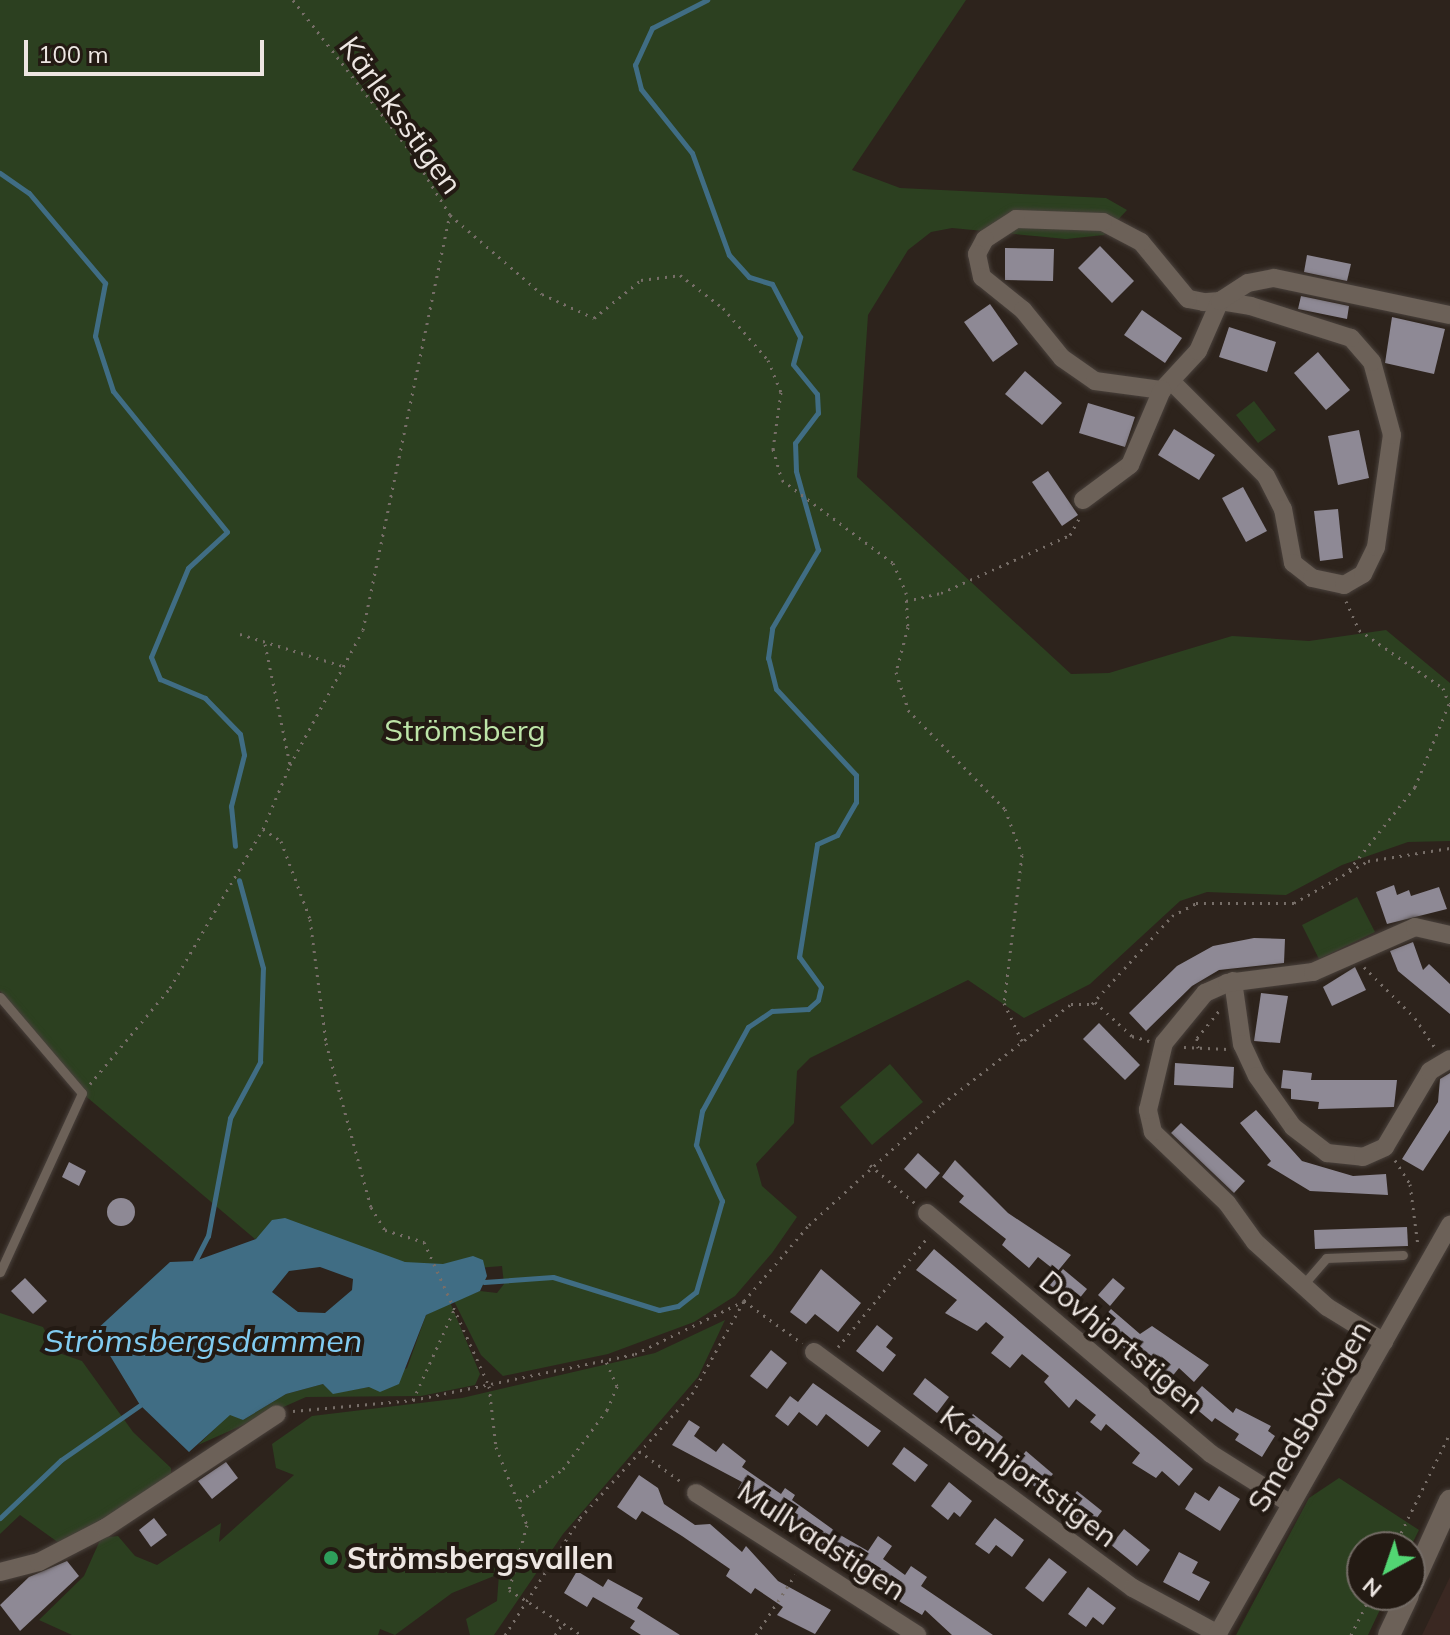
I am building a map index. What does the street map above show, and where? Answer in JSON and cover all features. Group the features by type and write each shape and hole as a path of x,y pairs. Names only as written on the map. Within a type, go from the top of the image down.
{"street":[{"path":"1016,219 1103,222 1141,242 1188,299 1220,301 1321,324 1351,338 1372,362 1392,435 1383,517 1369,565 1344,585 1312,578 1293,563 1283,509 1266,476 1167,386 1095,381 1062,358 1023,310 982,277 977,254 985,239 1016,219"},
{"path":"1083,500 1130,465 1167,386 1198,351 1220,301 1248,283 1274,278 1450,315"},
{"path":"1384,1342 1302,1286 1162,1142 1149,1121 1156,1066 1173,1027 1205,993 1313,972 1415,927 1450,935"},
{"path":"1234,987 1245,1054 1293,1127 1315,1147 1340,1156 1363,1157 1385,1147 1430,1071 1446,1061"},
{"name":"Dovhjortstigen","path":"934,1218 1211,1454 1289,1503"},
{"name":"Smedsbovägen","path":"1218,1634 1289,1503 1450,1225"},
{"name":"Kronhjortstigen","path":"820,1356 1133,1588 1218,1634"},
{"path":"0,1572 39,1562 105,1528 277,1414"},
{"name":"Mullvadstigen","path":"696,1493 917,1635"},
{"path":"1426,1554 1450,1501"},
{"path":"1426,1563 1450,1521"},
{"path":"1389,1635 1400,1611"}],"lane":[{"path":"0,997 82,1093 0,1272"},
{"path":"1302,1286 1328,1257 1403,1255"}],"path":[{"name":"Kärleksstigen","path":"293,0 411,152 450,215 542,294 576,313 594,318 610,311 641,280 662,273 680,275 723,308 768,360 781,392 773,449 782,480 811,506 893,563 906,601"},
{"path":"82,1093 170,988 263,829 290,765 363,630 450,215"},
{"path":"1022,1041 1004,1003 1022,855 1005,809 908,710 896,672 908,627 906,601 941,593 1070,535 1083,500"},
{"path":"1344,585 1347,611 1359,630 1436,682 1449,704 1415,787 1347,873"},
{"path":"240,634 343,666"},
{"path":"265,644 290,765"},
{"path":"263,829 281,841 310,919 326,1043 371,1207 385,1230 424,1242 489,1386 496,1447 527,1525 509,1590 582,1635"},
{"path":"505,1635 580,1518 692,1394 744,1301 870,1165 1071,1004 1095,1002 1172,916 1196,903 1294,903 1347,873 1400,853 1450,848"},
{"path":"1351,955 1415,1018 1446,1061"},
{"path":"1198,1048 1197,1038 1234,987"},
{"path":"1385,1147 1410,1184 1414,1242 1434,1255"},
{"path":"744,1301 820,1356 934,1218 870,1165"},
{"path":"277,1414 413,1400 635,1354 744,1301"},
{"path":"413,1400 455,1307"},
{"path":"520,1501 563,1469 607,1410 617,1386 606,1361"},
{"path":"1402,1531 1450,1433"},
{"path":"639,1451 696,1493"},
{"path":"756,1635 804,1562"},
{"path":"1351,1635 1363,1611"},
{"path":"555,1635 563,1623"}],"shaded area":[{"path":"1450,1577 1450,1635 1422,1635"}],"green space":[{"name":"Strömsberg","path":"0,0 966,0 852,170 900,188 1106,198 1127,210 1104,235 1066,239 952,228 931,232 908,250 868,315 857,477 1071,674 1109,673 1232,636 1309,641 1386,630 1450,683 1450,841 1408,842 1342,865 1286,895 1207,892 1180,901 1090,984 1024,1018 968,980 810,1058 797,1071 794,1123 756,1164 762,1186 797,1217 772,1253 735,1296 694,1322 608,1354 503,1376 481,1355 454,1301 480,1291 497,1293 504,1284 502,1266 405,1274 255,1239 82,1093 0,991"},
{"path":"1254,401 1276,430 1258,443 1236,415"},
{"path":"1357,897 1375,932 1319,959 1302,925"},
{"path":"890,1064 923,1102 872,1145 840,1107"},
{"path":"450,1302 480,1374 475,1385 421,1396 306,1397 198,1445 230,1414 243,1420 286,1394 323,1384 333,1393 369,1387 407,1368 426,1315"},
{"path":"0,1313 43,1327 56,1352 82,1361 133,1432 171,1468 171,1477 143,1498 59,1543 20,1515 0,1534"},
{"path":"725,1320 698,1377 563,1534 494,1635 470,1635 466,1619 497,1601 499,1574 452,1593 395,1635 380,1629 378,1635 72,1635 39,1620 84,1576 101,1538 118,1536 135,1556 157,1565 221,1523 219,1542 294,1475 276,1468 272,1444 312,1416 462,1398 655,1353"},
{"path":"1339,1478 1419,1530 1346,1531 1346,1611 1379,1611 1368,1635 1236,1635 1309,1498"}],"water":[{"name":"Strömsbergsdammen","path":"285,1218 405,1262 443,1264 473,1256 483,1260 487,1276 480,1291 426,1315 399,1384 380,1392 369,1387 333,1394 323,1384 286,1394 243,1420 230,1415 189,1452 140,1405 95,1331 170,1262 195,1261 256,1239 272,1220","holes":["320,1267 353,1279 352,1290 325,1313 298,1312 272,1292 289,1271"]}],"building":[{"path":"1100,246 1134,281 1112,303 1078,268"},
{"path":"1005,248 1054,249 1053,281 1005,280"},
{"path":"1307,255 1351,264 1347,281 1304,272"},
{"path":"1301,296 1349,306 1347,319 1298,309"},
{"path":"990,304 1018,344 993,362 964,322"},
{"path":"1142,310 1182,338 1165,363 1124,335"},
{"path":"1392,317 1445,329 1434,374 1385,363"},
{"path":"1229,327 1276,342 1267,372 1219,357"},
{"path":"1318,352 1350,390 1326,410 1294,373"},
{"path":"1025,371 1062,403 1042,425 1005,394"},
{"path":"1088,403 1135,417 1125,447 1079,433"},
{"path":"1174,429 1215,455 1199,480 1158,455"},
{"path":"1359,430 1369,478 1338,485 1328,436"},
{"path":"1048,471 1078,515 1062,526 1032,482"},
{"path":"1243,487 1267,531 1246,542 1222,498"},
{"path":"1338,509 1343,558 1320,561 1314,511"},
{"path":"1394,885 1397,895 1409,890 1411,896 1439,887 1447,909 1387,924 1376,892"},
{"path":"1254,938 1285,939 1284,963 1219,970 1192,986 1146,1031 1129,1013 1177,966 1213,946"},
{"path":"1413,942 1423,970 1429,964 1450,984 1450,1014 1398,971 1390,951"},
{"path":"1355,967 1366,990 1332,1006 1323,987"},
{"path":"1261,993 1288,996 1280,1043 1254,1041"},
{"path":"1099,1023 1140,1065 1125,1080 1083,1039"},
{"path":"1175,1063 1234,1067 1233,1088 1174,1085"},
{"path":"1283,1070 1312,1073 1311,1080 1397,1080 1394,1107 1318,1109 1319,1102 1291,1099 1291,1089 1281,1088"},
{"path":"1450,1073 1450,1130 1423,1171 1402,1159 1438,1102 1440,1079"},
{"path":"1256,1110 1302,1161 1353,1176 1386,1174 1388,1195 1310,1191 1267,1165 1271,1161 1240,1123"},
{"path":"1181,1123 1245,1181 1234,1193 1171,1133"},
{"path":"918,1153 940,1173 926,1189 904,1169"},
{"path":"955,1160 1008,1213 1071,1255 1057,1272 1038,1257 1029,1268 1002,1245 1006,1239 959,1202 964,1196 942,1177"},
{"path":"69,1162 86,1171 79,1186 62,1177"},
{"path":"121,1198 131,1202 135,1212 131,1222 121,1226 111,1222 107,1212 111,1202"},
{"path":"1407,1227 1408,1246 1315,1249 1314,1230"},
{"path":"934,1249 1193,1469 1179,1486 1162,1471 1156,1478 1132,1463 1140,1453 1106,1424 1101,1431 1090,1422 1096,1415 1076,1399 1069,1408 1044,1382 1049,1376 1022,1354 1010,1368 991,1353 1004,1337 986,1322 977,1331 945,1313 957,1300 916,1270"},
{"path":"821,1269 861,1303 838,1332 815,1314 806,1324 790,1312"},
{"path":"1063,1269 1087,1289 1074,1305 1050,1285"},
{"path":"25,1278 47,1301 33,1314 11,1291"},
{"path":"1113,1278 1125,1288 1110,1306 1098,1295"},
{"path":"1111,1309 1140,1334 1152,1326 1209,1365 1194,1382 1179,1368 1166,1384 1097,1325"},
{"path":"877,1325 893,1338 886,1347 896,1355 883,1372 856,1351"},
{"path":"771,1350 787,1363 767,1389 750,1376"},
{"path":"925,1378 949,1397 937,1413 913,1394"},
{"path":"813,1383 881,1431 868,1447 826,1414 817,1426 799,1412 788,1426 775,1416 790,1396 798,1402"},
{"path":"1202,1386 1233,1413 1236,1408 1271,1426 1268,1431 1275,1436 1262,1457 1235,1440 1239,1434 1215,1418 1212,1422 1188,1402"},
{"path":"973,1414 1003,1437 989,1454 959,1430"},
{"path":"689,1420 700,1427 694,1436 716,1452 723,1443 746,1461 742,1467 781,1494 785,1488 795,1495 792,1500 842,1536 868,1551 878,1536 892,1546 883,1559 905,1575 911,1566 927,1577 921,1586 993,1635 952,1635 925,1610 922,1615 902,1603 787,1523 791,1519 738,1489 742,1482 672,1445"},
{"path":"904,1447 928,1465 915,1482 892,1464"},
{"path":"1026,1451 1053,1474 1039,1490 1012,1468"},
{"path":"226,1462 238,1478 212,1499 198,1481"},
{"path":"639,1475 658,1488 664,1504 695,1525 710,1524 742,1552 746,1546 778,1581 831,1610 815,1634 777,1615 783,1607 755,1588 751,1594 726,1576 730,1569 682,1536 642,1511 636,1520 617,1507"},
{"path":"949,1482 972,1501 960,1517 954,1512 948,1520 931,1506"},
{"path":"1219,1486 1240,1499 1220,1531 1185,1509 1195,1492 1209,1501"},
{"path":"1077,1491 1102,1511 1089,1528 1064,1508"},
{"path":"154,1518 167,1535 151,1547 139,1530"},
{"path":"995,1518 1024,1540 1012,1557 996,1545 989,1554 975,1544"},
{"path":"1124,1529 1150,1550 1137,1566 1111,1545"},
{"path":"1179,1552 1198,1562 1192,1573 1210,1582 1199,1601 1163,1582"},
{"path":"1049,1558 1067,1572 1043,1602 1025,1588"},
{"path":"67,1561 79,1576 20,1631 0,1605 29,1577"},
{"path":"577,1571 603,1587 608,1579 643,1598 637,1608 680,1635 641,1635 630,1628 635,1621 593,1597 587,1607 564,1593"},
{"path":"1088,1587 1116,1608 1103,1625 1093,1617 1086,1627 1068,1614"}],"waterway":[{"path":"484,1282 553,1277 659,1310 678,1306 696,1292 722,1201 696,1145 702,1111 748,1027 772,1011 808,1009 818,1000 821,987 799,957 817,844 837,835 856,802 856,775 776,689 768,658 772,628 818,550 796,471 795,443 818,413 817,394 793,364 800,337 772,284 749,277 729,255 692,153 641,89 635,65 652,28 707,0"},
{"path":"0,173 29,193 105,283 95,336 113,391 227,532 188,568 151,657 160,679 205,698 240,734 244,755 231,806 235,846"},
{"path":"195,1261 208,1236 230,1118 260,1062 263,968 239,880"},
{"path":"0,1518 61,1460 140,1405"}],"place":[{"name":"Strömsbergsvallen","path":"331,1558"}]}
